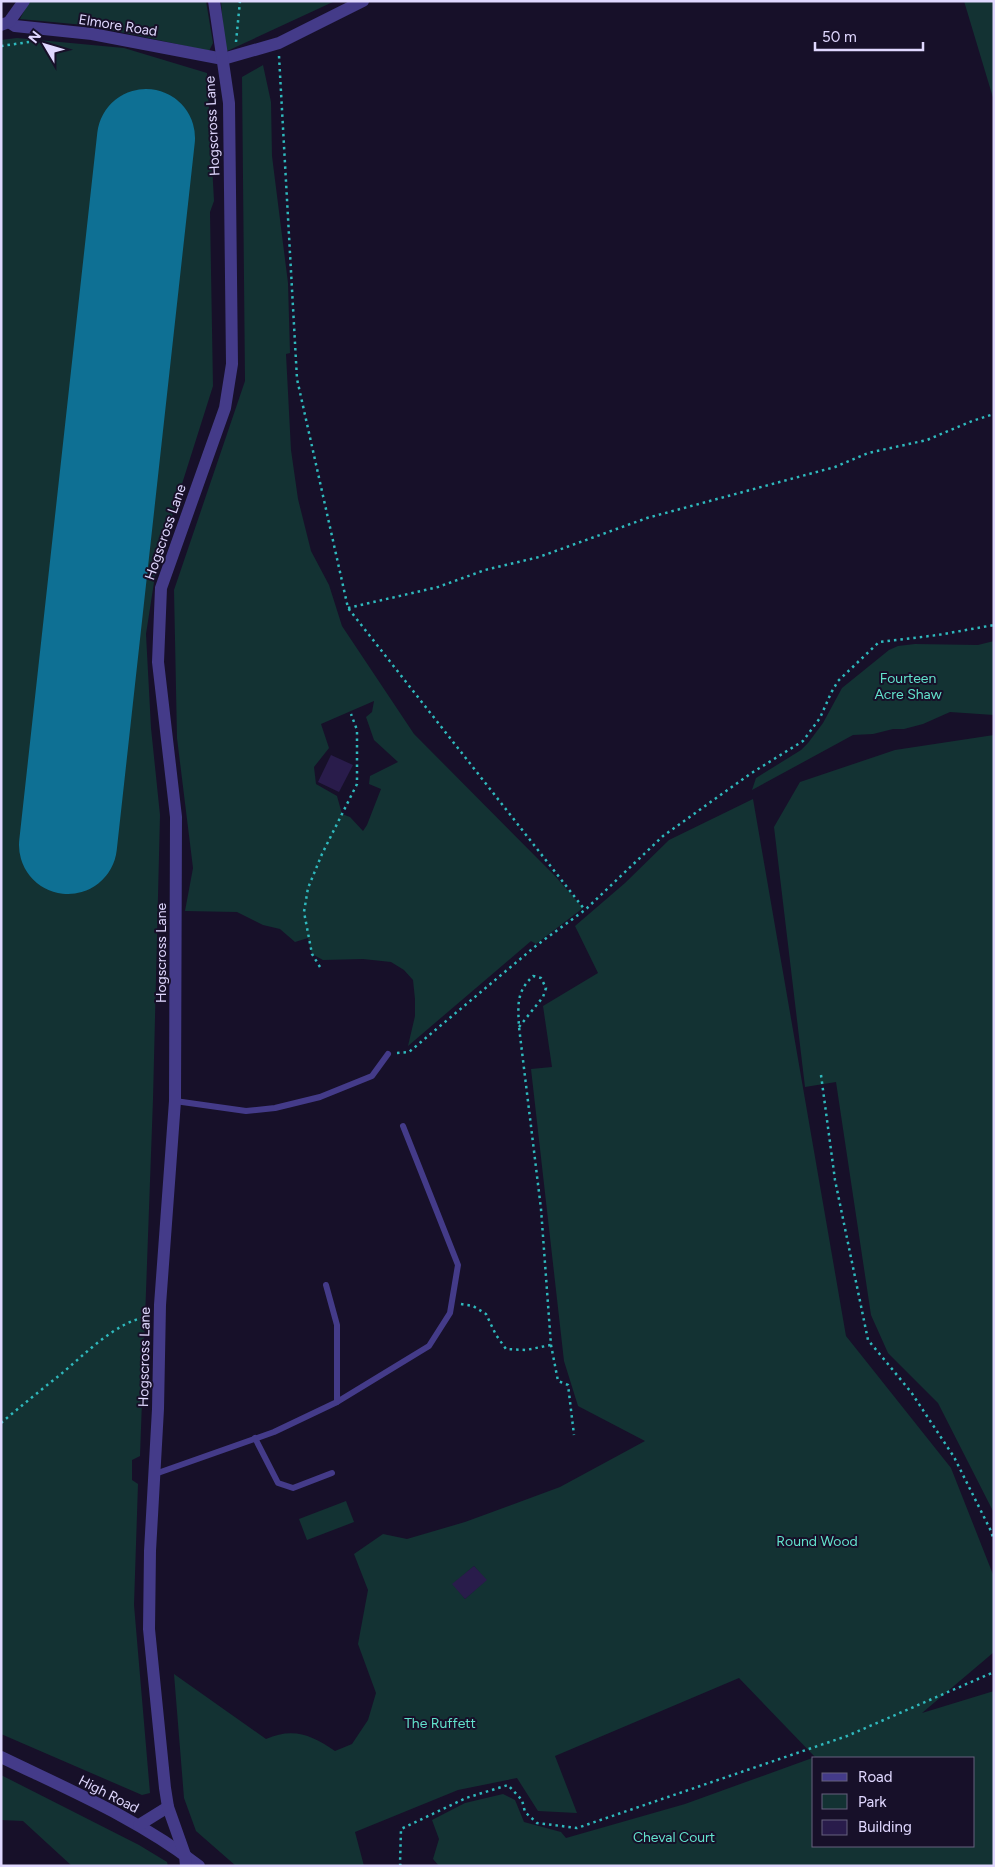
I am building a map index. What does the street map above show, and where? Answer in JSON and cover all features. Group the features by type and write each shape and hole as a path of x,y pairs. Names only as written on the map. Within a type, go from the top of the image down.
{"street":[{"name":"Elmore Road","path":"24,1 5,24 92,34 229,57"},
{"name":"Hogscross Lane","path":"185,1860 168,1807 165,1788 149,1629 153,1474 158,1409 160,1305 175,1101 176,817 158,662 161,588 225,408 232,364 229,57 214,1"},
{"path":"229,57 279,43 363,1"},
{"name":"High Road","path":"1,1757 120,1814 139,1825 185,1860 199,1866"},
{"path":"139,1825 168,1807"}],"lane":[{"path":"175,1101 246,1111 275,1108 320,1097 372,1076 388,1054"},
{"path":"153,1474 274,1432 337,1402 429,1346 450,1313 458,1265 403,1126"},
{"path":"326,1285 337,1325 337,1402"},
{"path":"255,1438 278,1483 294,1488 332,1473"}],"path":[{"path":"229,57 240,1"},
{"path":"279,43 296,379 348,608 585,910"},
{"path":"348,608 438,587 485,570 539,557 647,518 835,467 868,453 927,440 972,420 994,414"},
{"path":"388,1054 409,1052 538,945 585,910 663,836 750,774 803,741 820,718 838,681 879,642 994,625"},
{"path":"320,967 312,954 304,912 308,888 322,854 357,784 357,730 351,714"},
{"path":"519,1027 543,997 546,988 541,978 533,976 526,983 518,1000 519,1027 541,1209 551,1345 558,1381 568,1385 574,1435"},
{"path":"820,1075 834,1180 868,1340 911,1392 954,1457 994,1540"},
{"path":"452,1302 473,1306 486,1314 496,1335 506,1349 526,1350 551,1345"},
{"path":"1,1423 98,1343 118,1329 139,1318 152,1317 160,1305"},
{"path":"401,1866 401,1829 466,1798 508,1785 522,1800 525,1812 537,1823 577,1828 847,1736 994,1672"}],"green space":[{"path":"29,1 206,1 213,43 209,51 84,25 20,19"},
{"path":"221,1 335,1 225,52"},
{"path":"964,1 994,1 994,101"},
{"path":"17,38 124,48 207,73 214,201 210,212 213,386 155,576 146,634 151,728 160,815 153,1099 140,1456 132,1460 132,1480 138,1484 134,1605 150,1793 142,1795 1,1734 1,40"},
{"path":"263,65 271,102 272,156 288,283 290,353 286,354 291,450 298,499 311,551 329,585 342,626 414,734 555,876 583,908 536,944 531,941 408,1046 415,1016 413,980 404,970 391,962 363,959 323,960 312,954 308,938 295,942 280,929 263,925 237,912 185,911 193,868 177,738 174,590 245,381 242,77","holes":["374,701 372,712 366,717 374,740 398,762 370,776 369,784 381,789 363,831 350,817 342,814 337,796 316,784 314,767 329,748 321,724"]},
{"name":"Fourteen Acre Shaw","path":"994,641 994,715 950,712 923,724 904,729 853,735 752,790 756,778 801,750 808,743 823,723 842,688 889,650 898,646 915,644 978,645"},
{"path":"994,735 994,1513 938,1403 888,1353 871,1315 836,1082 805,1087 774,827 800,782 895,750"},
{"path":"753,799 846,1336 951,1468 994,1577 994,1652 922,1713 994,1691 994,1866 439,1866 433,1859 439,1839 432,1820 465,1803 503,1794 515,1800 524,1822 561,1832 566,1838 685,1804 812,1758 812,1847 975,1847 975,1757 815,1757 739,1678 555,1756 577,1813 538,1811 517,1778 458,1790 355,1832 364,1866 236,1866 196,1831 184,1798 174,1674 266,1739 276,1735 302,1734 335,1751 352,1744 368,1720 376,1693 358,1644 368,1590 354,1554 383,1534 407,1539 465,1522 560,1487 645,1441 578,1406 564,1361 531,1069 552,1067 543,1006 598,973 575,926 625,883 669,840","holes":["474,1566 486,1580 465,1599 453,1584"]},
{"path":"346,1501 354,1522 307,1540 299,1519"},
{"path":"1,1775 139,1845 167,1862 168,1866 72,1866 23,1821 1,1820"}],"building":[{"path":"331,755 353,765 339,792 318,782"},
{"path":"474,1566 487,1580 465,1599 452,1584"}],"runway":[{"path":"68,845 146,138"}],"park label":[{"name":"Round Wood","path":"817,1541"},
{"name":"The Ruffett","path":"440,1723"},
{"name":"Cheval Court","path":"674,1837"}]}
